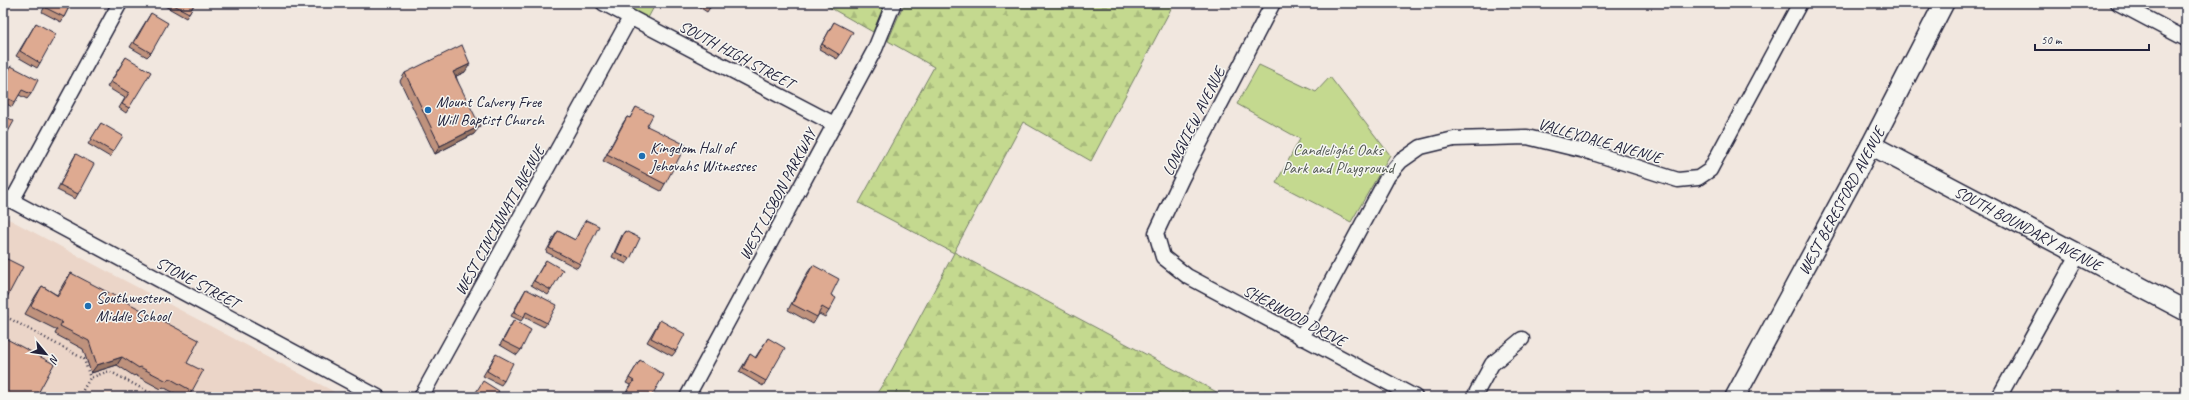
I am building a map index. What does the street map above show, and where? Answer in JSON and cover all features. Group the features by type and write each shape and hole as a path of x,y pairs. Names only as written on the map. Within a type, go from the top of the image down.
{"street":[{"path":"7,198 120,3"},
{"name":"SOUTH HIGH STREET","path":"603,3 834,124"},
{"name":"LONGVIEW AVENUE","path":"1163,257 1156,233 1182,178 1273,3"},
{"name":"VALLEYDALE AVENUE","path":"1301,338 1388,176 1401,161 1421,147 1454,139 1527,137 1593,153 1678,180 1698,178 1710,170 1800,3"},
{"name":"WEST BERESFORD AVENUE","path":"1735,397 1871,145 1944,3"},
{"path":"2118,3 2186,39"},
{"name":"WEST LISBON PARKWAY","path":"687,397 875,49 893,5"},
{"name":"WEST CINCINNATI AVENUE","path":"421,397 630,18"},
{"name":"SOUTH BOUNDARY AVENUE","path":"1871,145 2186,311"},
{"name":"STONE STREET","path":"7,198 378,397"},
{"path":"1999,397 2078,255"},
{"name":"SHERWOOD DRIVE","path":"1163,257 1187,276 1301,338 1415,397"},
{"path":"1474,397 1492,364 1522,339"}],"path":[{"path":"3,315 84,359 90,378"},
{"path":"79,397 90,378 109,372 158,397"},
{"path":"163,397 167,390"}],"shaded area":[{"name":"Southwestern Middle School","path":"3,216 344,397 3,397"}],"green space":[{"path":"620,3 656,3 648,18"},
{"path":"822,3 885,3 873,32"},
{"path":"904,3 1174,3 1091,161 1023,122 954,252 1226,397 884,397 877,393 890,373 954,253 859,203 934,67 888,41"},
{"name":"Candlelight Oaks Park and Playground","path":"1259,65 1316,92 1330,77 1390,155 1351,222 1276,183 1300,139 1237,104"}],"building":[{"path":"48,3 71,3 64,17 46,8"},
{"path":"170,3 195,3 189,13"},
{"path":"703,3 713,3 710,8"},
{"path":"151,13 168,23 151,53 134,43"},
{"path":"834,22 853,32 840,55 822,44"},
{"path":"36,23 56,34 40,63 20,51"},
{"path":"462,45 470,64 453,72 480,126 440,146 405,73"},
{"path":"126,57 151,72 129,108 122,104 129,93 111,82"},
{"path":"11,66 38,80 31,94 22,90 15,102 3,96 3,81"},
{"name":"Kingdom Hall of Jehovahs Witnesses","path":"636,107 653,115 647,126 686,145 665,184 607,154 627,117 630,118"},
{"path":"3,115 14,121 3,141"},
{"path":"101,123 123,136 113,152 91,139"},
{"path":"76,154 94,164 78,194 60,185"},
{"path":"586,220 599,226 580,264 549,248 558,231 575,240"},
{"path":"625,231 640,238 630,259 615,252"},
{"path":"3,257 23,267 4,303 3,303"},
{"path":"546,260 563,270 551,290 534,281"},
{"path":"813,265 839,279 831,295 836,298 829,311 822,307 817,317 792,304"},
{"path":"71,273 199,340 187,363 203,371 192,391 169,378 167,381 140,367 139,368 122,357 97,365 89,341 60,326 62,322 31,306 42,286 58,296"},
{"path":"526,289 557,305 547,323 526,312 524,317 514,312"},
{"path":"514,320 531,330 521,350 503,341"},
{"path":"660,320 685,334 676,351 651,338"},
{"path":"3,337 54,364 36,397 3,397"},
{"path":"768,338 785,348 766,381 743,368 750,354 756,358"},
{"path":"496,354 513,363 504,381 487,371"},
{"path":"640,360 664,375 651,397 628,397 625,395 634,381 629,378"},
{"path":"483,381 499,391 495,397 473,397"}],"place":[{"name":"Mount Calvery Free Will Baptist Church","path":"428,110"},
{"name":"Kingdom Hall of Jehovahs Witnesses","path":"642,156"},
{"name":"Southwestern Middle School","path":"88,306"}]}
